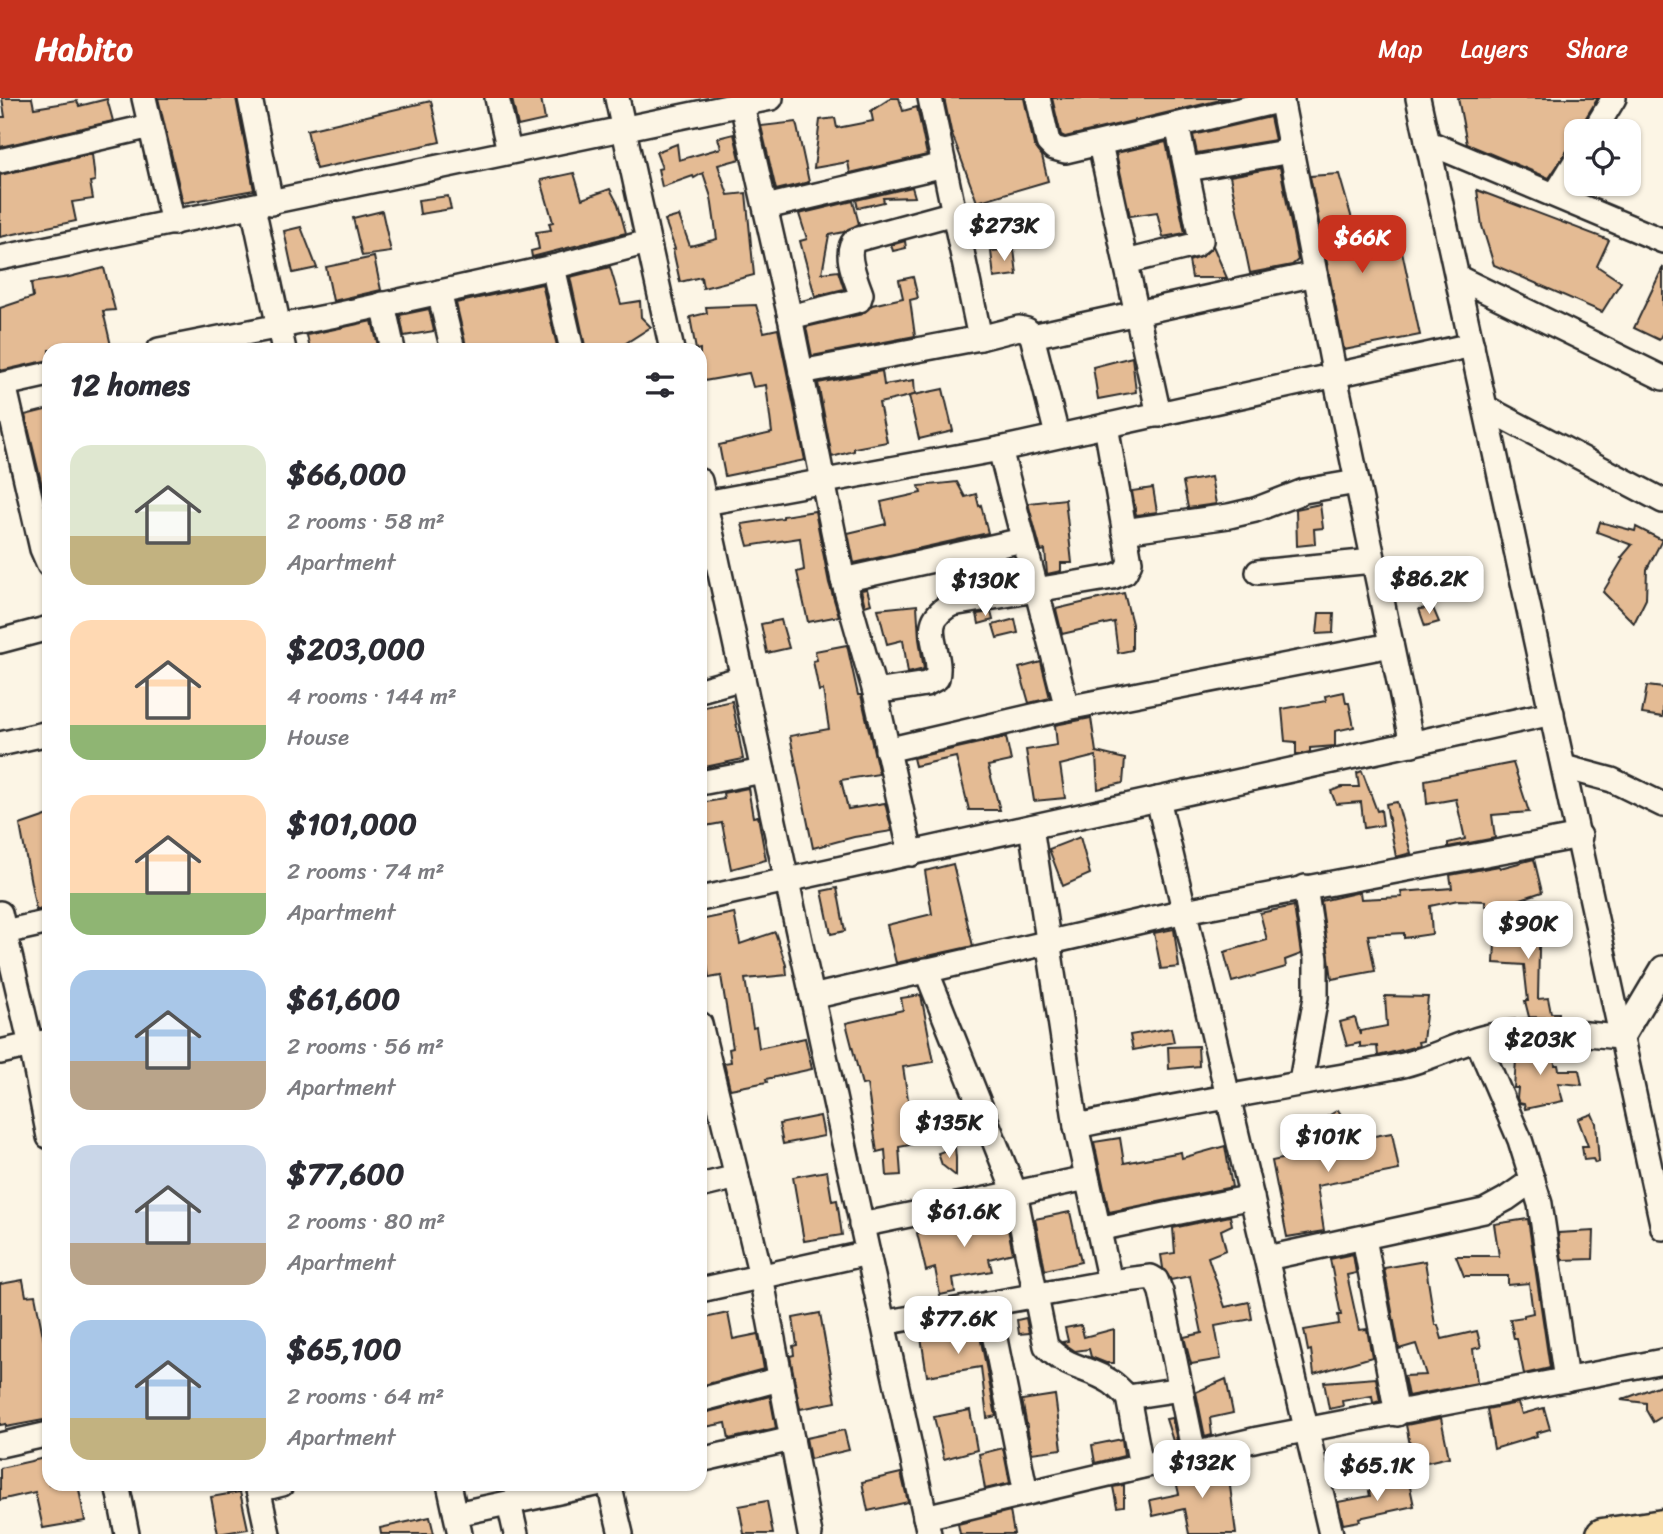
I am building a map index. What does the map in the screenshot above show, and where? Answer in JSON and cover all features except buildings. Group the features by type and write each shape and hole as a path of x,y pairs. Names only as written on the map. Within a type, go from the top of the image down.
{"main road":[{"path":"1602,1534 1663,1525"}],"street":[{"path":"145,98 173,223"},
{"path":"250,98 282,343"},
{"path":"497,98 509,151"},
{"path":"617,98 670,343"},
{"path":"0,258 771,98"},
{"path":"930,98 980,338"},
{"path":"1038,98 1048,142 1054,148 1065,152 1281,99 1335,376 1412,744"},
{"path":"1418,98 1662,1215"},
{"path":"1601,119 1614,98"},
{"path":"742,105 790,317 843,580 875,692 911,854"},
{"path":"1126,262 1195,245 1201,240 1177,125"},
{"path":"0,161 151,126"},
{"path":"1427,142 1663,241"},
{"path":"1100,144 1159,415"},
{"path":"1188,169 1291,150"},
{"path":"766,207 944,165"},
{"path":"1555,195 1564,180"},
{"path":"790,317 859,300 861,294 849,253 855,240 954,214"},
{"path":"200,343 553,267 648,242"},
{"path":"553,267 570,343"},
{"path":"1032,336 1315,274"},
{"path":"1457,277 1663,378"},
{"path":"439,292 451,343"},
{"path":"383,304 391,343"},
{"path":"801,372 1019,328 1027,330 1032,336 1057,435"},
{"path":"707,492 824,482 1000,449 1472,345"},
{"path":"42,375 2,384 42,545"},
{"path":"1486,408 1663,501"},
{"path":"875,692 926,684 937,678 939,671 931,629 935,617 944,608 967,601 1113,577 1125,572 1130,562 1105,426"},
{"path":"1000,449 1067,708"},
{"path":"1124,531 1229,516 1255,510 1304,491 1357,482"},
{"path":"707,540 743,678 927,1525 1026,1493 1194,1454 1663,1361"},
{"path":"843,580 1023,540"},
{"path":"1258,572 1373,561"},
{"path":"0,640 42,630"},
{"path":"887,750 1067,708 1391,645"},
{"path":"707,688 743,678"},
{"path":"707,898 1552,713"},
{"path":"0,744 42,735"},
{"path":"1564,767 1612,780 1663,804"},
{"path":"707,782 763,771"},
{"path":"1158,799 1331,1534"},
{"path":"1031,827 1076,1126 1110,1282"},
{"path":"812,997 1185,911 1580,836"},
{"path":"1301,1082 1316,998 1315,960 1305,887"},
{"path":"42,923 1,926 40,1043 42,1064"},
{"path":"1622,1037 1663,968"},
{"path":"926,970 1015,1194 1046,1346 1064,1361 1109,1381 1128,1397 1141,1466"},
{"path":"1076,1126 1228,1095 1398,1066 1507,1033 1622,1037"},
{"path":"1477,1040 1520,1140 1533,1180 1546,1231 1566,1380"},
{"path":"0,1052 40,1043"},
{"path":"707,1073 737,1177 761,1276 810,1534"},
{"path":"707,1184 737,1177"},
{"path":"862,1225 1087,1178"},
{"path":"1267,1258 1484,1211 1533,1180"},
{"path":"1098,1229 1252,1196"},
{"path":"1364,1238 1397,1414"},
{"path":"707,1288 868,1253"},
{"path":"883,1324 1145,1276 1156,1280 1194,1454"},
{"path":"988,1304 1026,1493"},
{"path":"707,1398 780,1379"},
{"path":"1128,1397 1181,1389"},
{"path":"0,1445 42,1436"},
{"path":"707,1458 792,1439"},
{"path":"118,1491 127,1534"},
{"path":"259,1491 268,1534"},
{"path":"451,1491 458,1524 509,1503 552,1491"},
{"path":"611,1491 621,1534"},
{"path":"509,1503 516,1534"}]}
